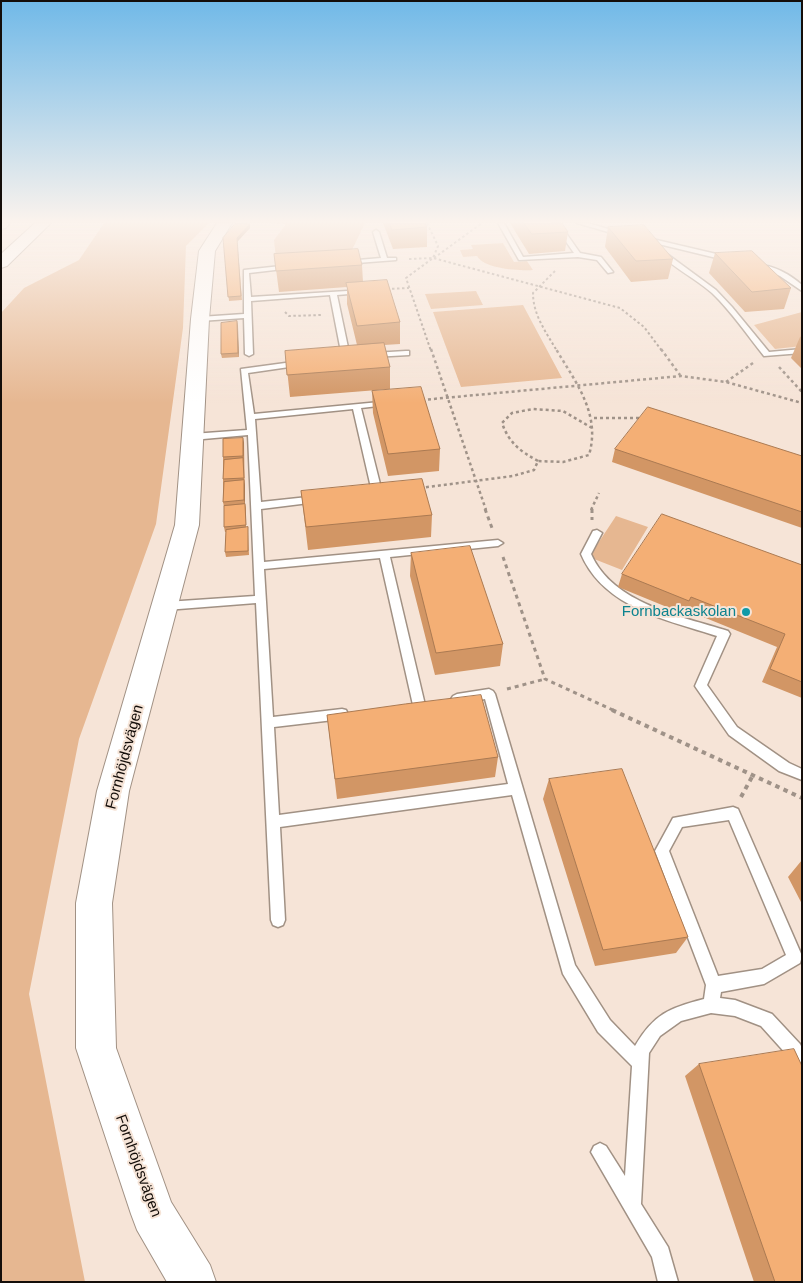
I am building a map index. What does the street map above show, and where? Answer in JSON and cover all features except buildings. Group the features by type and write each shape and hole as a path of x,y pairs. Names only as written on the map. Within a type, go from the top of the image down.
{"main road":[{"name":"Fornhöjdsvägen","path":"193,1282 153,1214 96,1048 94,904 114,791 187,525 204,283"}],"lane":[{"path":"247,283 249,354"},
{"path":"703,283 730,310 767,354 802,351"},
{"path":"248,299 385,289"},
{"path":"333,293 337,314 355,357"},
{"path":"200,319 248,316"},
{"path":"337,358 406,353"},
{"path":"278,920 252,432 244,371 309,362"},
{"path":"249,417 413,400"},
{"path":"356,406 372,492 418,488"},
{"path":"192,437 252,432"},
{"path":"256,506 330,497"},
{"path":"597,533 586,554 597,575 616,593 651,610 724,634 701,686 733,730 784,767 802,776"},
{"path":"259,566 498,542"},
{"path":"384,554 419,705"},
{"path":"166,606 261,599"},
{"path":"445,700 489,694 568,969 604,1026 640,1063"},
{"path":"268,724 353,713"},
{"path":"273,822 516,789"},
{"path":"710,1006 714,985 662,851 678,822 733,813 795,958 764,976 714,985"},
{"path":"632,1205 641,1051 654,1030 677,1014 710,1006 735,1008 766,1020 794,1050 802,1067"},
{"path":"600,1152 661,1254 668,1282"}],"path":[{"path":"407,283 545,679"},
{"path":"531,283 620,308 644,327 681,376"},
{"path":"539,285 533,292 533,303 538,318 578,386 594,418 592,428 594,443 589,454 563,462 538,462 516,449 506,437 502,423 512,413 532,409 563,411 592,428"},
{"path":"385,289 409,288"},
{"path":"283,297 285,312 289,316 337,314"},
{"path":"726,382 767,354 802,392"},
{"path":"413,400 681,376 726,382 802,404"},
{"path":"594,418 646,418"},
{"path":"418,488 476,482 520,474 534,470 538,462"},
{"path":"592,508 599,493"},
{"path":"489,694 545,679 802,798"},
{"path":"733,813 753,775"}],"shaded area":[{"path":"34,283 185,283 183,328 156,524 79,739 29,994 85,1282 1,1282 1,313 24,288"},
{"path":"476,291 483,305 431,309 425,294"},
{"path":"523,305 562,378 461,387 433,312"},
{"path":"802,312 802,346 775,349 754,325"},
{"path":"616,516 648,527 622,570 589,557"}],"place":[{"name":"Fornbackaskolan","path":"746,612"}]}
